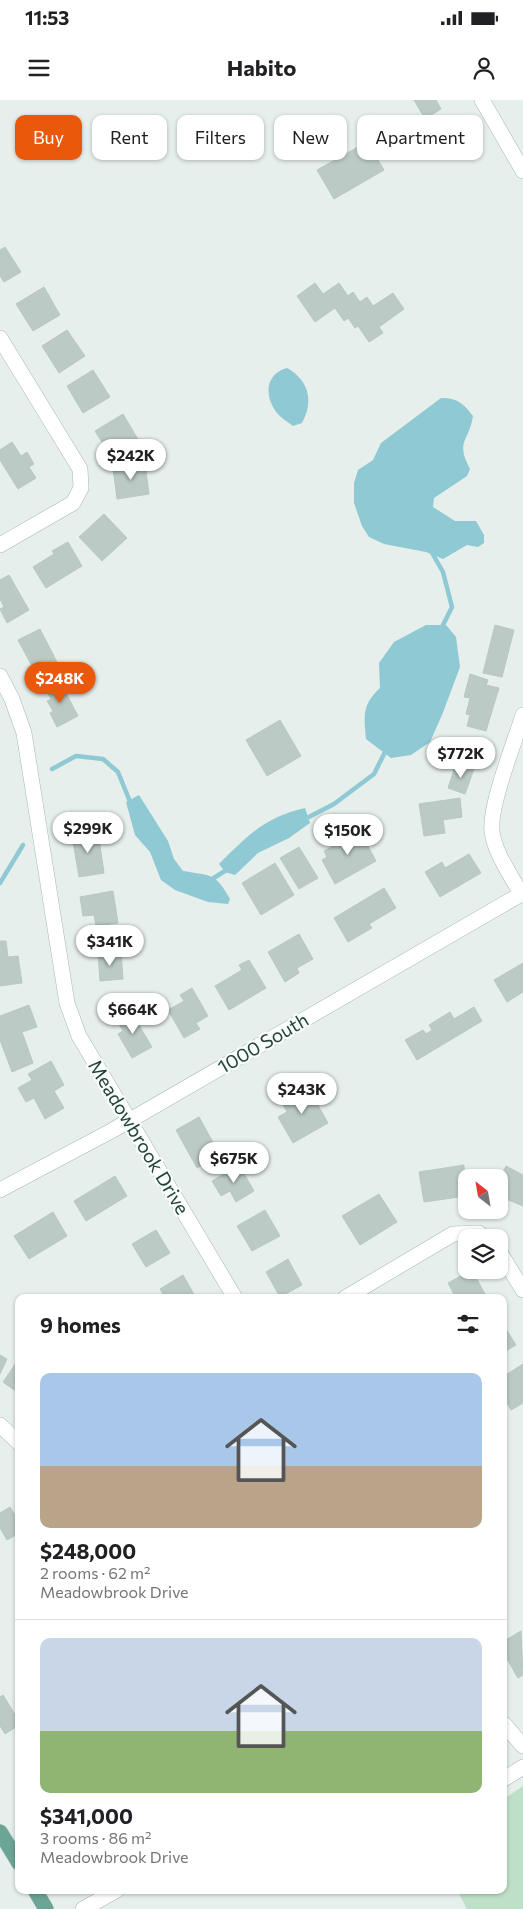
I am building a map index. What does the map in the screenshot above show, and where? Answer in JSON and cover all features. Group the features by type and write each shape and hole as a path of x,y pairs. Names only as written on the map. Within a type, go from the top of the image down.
{"main road":[{"path":"0,1832 15,1856"},
{"path":"37,1894 46,1909"}],"street":[{"path":"482,100 523,170"},
{"path":"0,338 80,470 81,488 73,503 0,545"},
{"name":"Meadowbrook Drive","path":"0,676 12,699 24,733 67,1003 79,1036 233,1294"},
{"path":"522,893 497,849 492,830 494,809 523,714"},
{"name":"1000 South","path":"0,1190 128,1120 522,893"},
{"path":"352,1294 453,1234 458,1234"},
{"path":"508,1266 523,1290"},
{"path":"0,1425 15,1439"},
{"path":"507,1727 523,1746"},
{"path":"507,1777 523,1768"},
{"path":"83,1909 110,1894"}],"green space":[{"path":"523,1786 523,1909 467,1909 459,1894 507,1894 507,1797"}],"water":[{"path":"287,368 305,385 308,400 306,415 302,423 293,426 277,413 270,400 269,393 269,386 274,375"},
{"path":"441,398 459,402 473,416 463,447 470,469 467,476 434,498 433,507 455,521 476,521 484,535 484,543 478,547 467,545 443,559 426,552 384,544 369,537 362,526 354,503 354,483 358,470 373,460 381,443"},
{"path":"426,625 446,625 456,637 460,667 430,742 411,755 391,758 366,739 367,705 380,688 379,663 394,642"},
{"path":"139,795 168,841 174,859 183,871 206,875 216,880 230,899 228,904 208,902 175,890 161,880 150,852 135,835 126,802"},
{"path":"305,808 310,823 289,838 258,853 235,875 225,872 219,864 248,836 268,822"}],"building":[{"path":"414,100 436,100 441,109 431,115 423,115"},
{"path":"357,148 357,160 378,160 384,170 334,199 317,170 335,160 347,160 347,153"},
{"path":"5,247 21,272 4,282 0,276 0,250"},
{"path":"315,283 323,294 339,283 348,296 353,292 360,302 367,297 373,306 393,293 404,309 379,327 383,333 369,342 358,326 355,328 348,318 344,321 335,308 315,322 297,296"},
{"path":"44,287 60,315 33,331 16,304"},
{"path":"67,330 85,356 59,373 42,346"},
{"path":"93,370 110,397 83,413 67,386"},
{"path":"123,414 139,441 112,458 95,431"},
{"path":"12,442 21,456 27,452 34,464 29,467 36,478 18,489 0,460 0,450"},
{"path":"145,463 149,494 117,499 113,468"},
{"path":"104,514 127,538 102,561 79,537"},
{"path":"68,542 82,566 46,588 33,567 54,554 52,551"},
{"path":"9,575 29,610 7,623 0,609 4,607 0,599 0,580"},
{"path":"495,625 514,630 502,677 483,673"},
{"path":"40,629 59,666 44,674 38,662 32,666 18,640"},
{"path":"470,674 488,680 486,685 499,688 486,731 467,726 470,715 466,714 470,698 464,697"},
{"path":"59,680 78,716 57,727 50,713 53,711 47,701 51,699 45,688"},
{"path":"280,720 301,756 267,776 246,740"},
{"path":"456,764 474,769 465,794 448,788"},
{"path":"460,798 462,817 443,820 445,833 424,836 419,804"},
{"path":"358,828 376,861 335,884 322,860 327,857 324,851 341,842 339,838"},
{"path":"98,832 104,873 79,877 72,836"},
{"path":"299,847 318,878 299,889 280,858"},
{"path":"469,854 481,873 440,897 425,872 442,862 445,868"},
{"path":"275,863 294,895 261,915 242,883"},
{"path":"384,888 396,908 369,924 372,928 348,942 334,918"},
{"path":"113,891 118,923 96,926 94,915 83,916 80,897"},
{"path":"299,934 313,959 297,968 299,973 285,982 268,952"},
{"path":"0,941 6,941 8,957 18,956 22,983 0,986"},
{"path":"121,952 123,979 100,981 98,954"},
{"path":"249,960 266,988 229,1010 215,986 242,970 239,965"},
{"path":"523,963 523,992 507,1002 494,980"},
{"path":"192,988 208,1016 196,1023 200,1029 184,1038 168,1010 184,1001 180,995"},
{"path":"29,1005 37,1027 22,1032 33,1063 12,1072 0,1040 0,1016"},
{"path":"474,1007 482,1021 417,1060 405,1040 423,1030 426,1034 432,1030 429,1025 450,1012 454,1019"},
{"path":"130,1010 152,1047 132,1058 118,1034 123,1031 116,1019"},
{"path":"51,1061 64,1085 54,1091 64,1108 45,1119 34,1098 26,1102 18,1088 32,1080 28,1074"},
{"path":"307,1086 328,1123 293,1143 278,1117 287,1112 281,1101"},
{"path":"199,1117 215,1146 212,1148 217,1156 197,1168 176,1130"},
{"path":"239,1165 254,1191 236,1202 230,1191 221,1196 212,1181"},
{"path":"464,1165 464,1169 458,1169 458,1197 424,1202 419,1172"},
{"path":"506,1166 523,1175 523,1206 508,1200 508,1169 505,1169"},
{"path":"115,1176 127,1196 86,1221 74,1201"},
{"path":"379,1194 397,1222 360,1245 342,1216"},
{"path":"265,1210 280,1236 252,1251 237,1226"},
{"path":"53,1212 67,1236 29,1259 14,1236"},
{"path":"156,1230 170,1253 146,1267 132,1244"},
{"path":"288,1259 302,1285 286,1294 278,1294 266,1272"},
{"path":"183,1275 194,1294 163,1294 160,1289"},
{"path":"458,1278 477,1279 485,1294 454,1294 448,1283"},
{"path":"507,1331 516,1345 507,1350"},
{"path":"0,1355 7,1359 0,1374"},
{"path":"15,1364 15,1389 3,1382"},
{"path":"523,1364 523,1403 511,1410 507,1403 507,1374"},
{"path":"10,1507 15,1515 15,1535 7,1540 0,1528 0,1513"},
{"path":"521,1631 523,1675 518,1678 507,1659 507,1639"},
{"path":"3,1695 15,1714 15,1728 5,1734 0,1726 0,1697"}],"waterway":[{"path":"431,551 443,572 452,607 441,629"},
{"path":"305,819 334,804 374,774 386,750"},
{"path":"52,769 76,756 103,759 118,772 131,804"},
{"path":"0,883 23,845"},
{"path":"209,881 228,869"}]}
